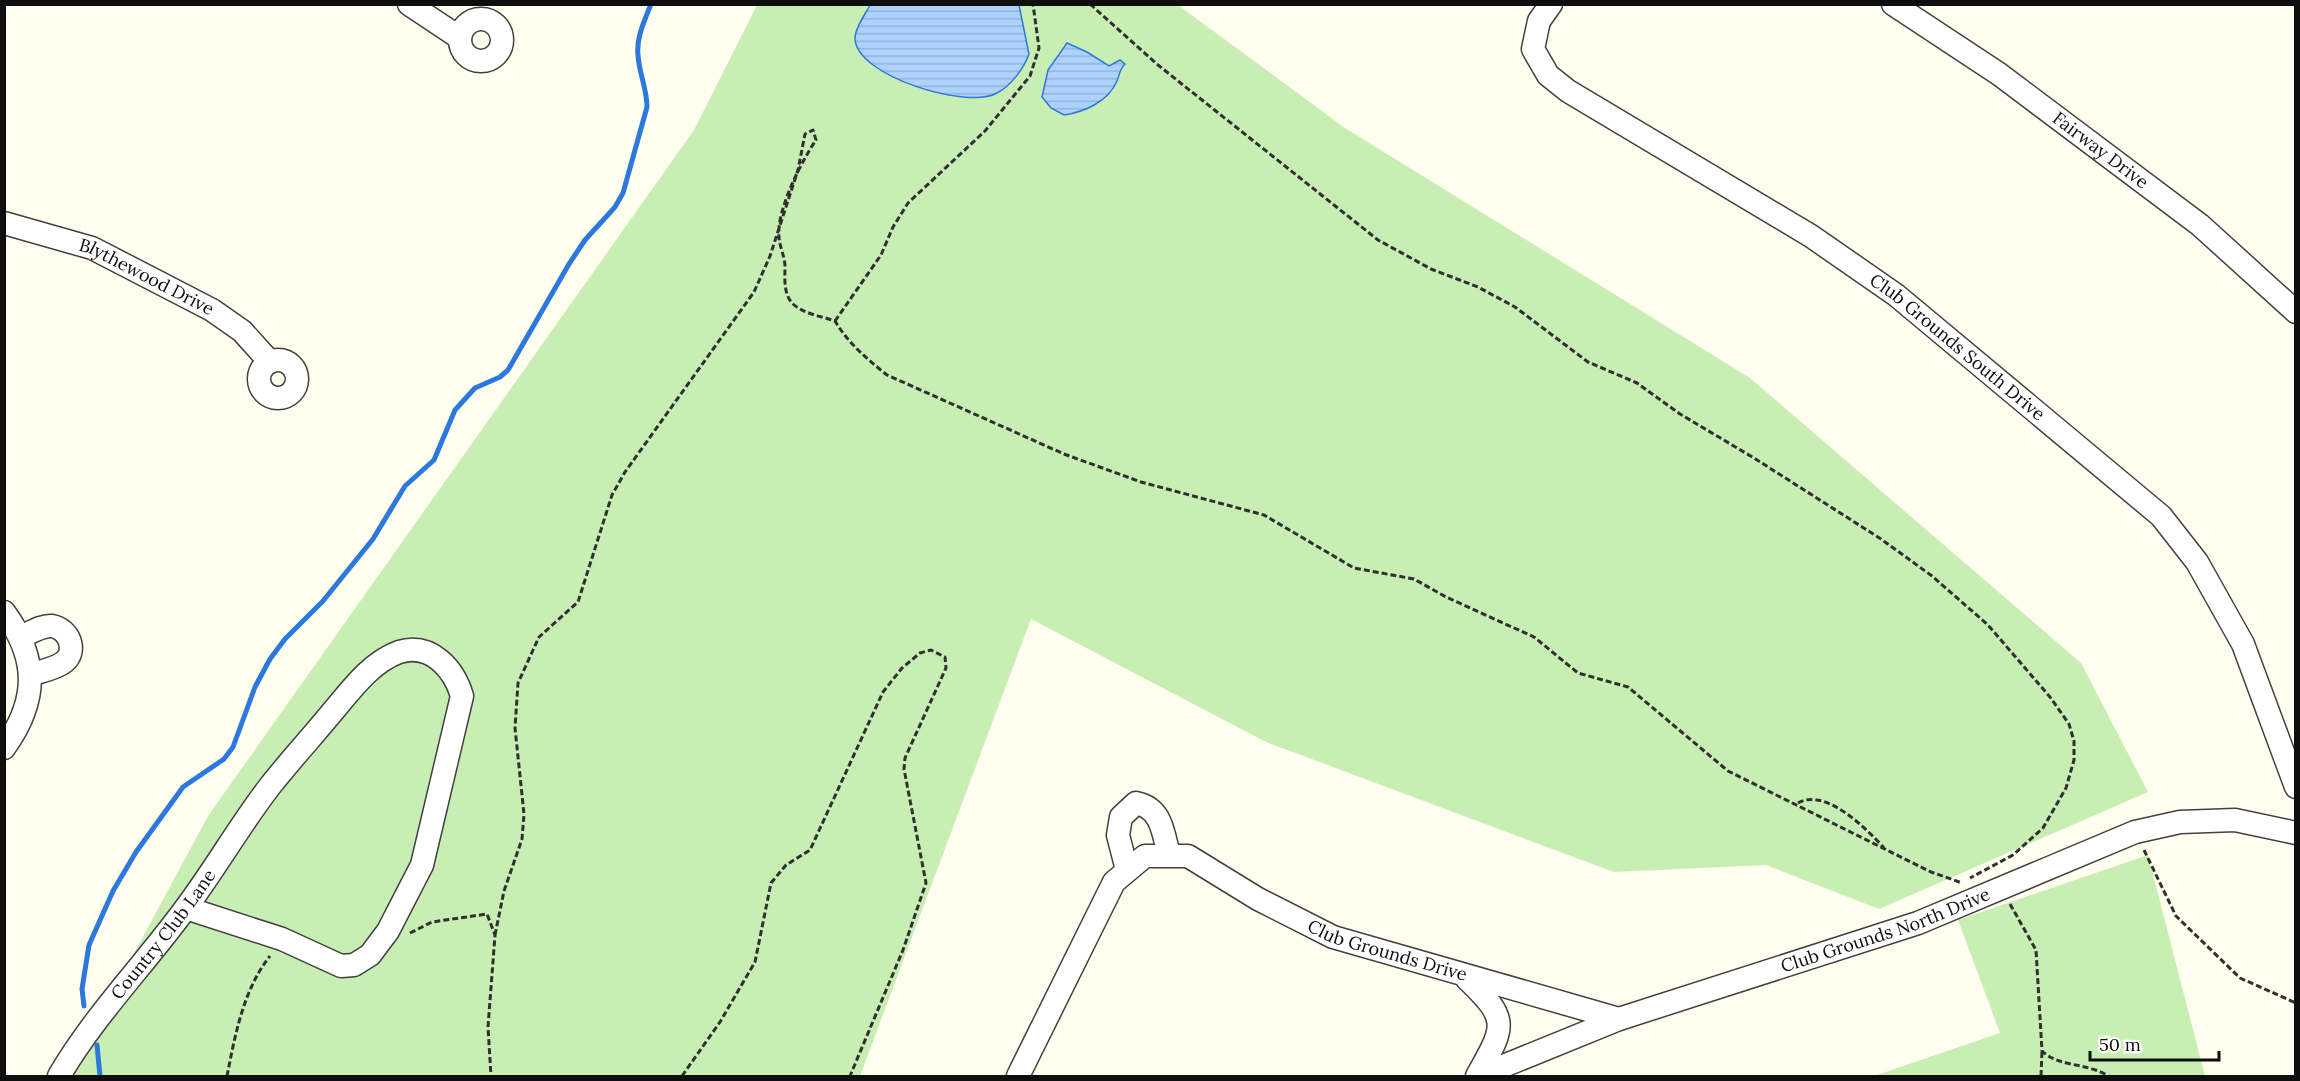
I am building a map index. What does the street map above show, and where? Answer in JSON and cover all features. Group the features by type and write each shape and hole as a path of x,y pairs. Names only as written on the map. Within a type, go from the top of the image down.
{"street":[{"path":"410,4 460,38"},
{"name":"Club Grounds South Drive","path":"1551,4 1539,21 1533,49 1548,75 1568,91 1811,236 1896,295 2161,516 2197,562 2243,644 2295,787"},
{"name":"Fairway Drive","path":"1893,4 1999,74 2200,225 2295,312"},
{"name":"Blythewood Drive","path":"4,223 92,248 212,310 242,331 270,362"},
{"path":"4,612 21,637 32,675 21,723 4,748"},
{"path":"21,637 50,626 62,629 69,638 70,653 63,663 32,675"},
{"name":"Country Club Lane","path":"59,1077 96,1023 186,908 266,794 357,683 386,659 400,652 414,650 430,654 445,663 457,678 462,696 422,865 388,931 370,956 354,965 341,966 299,947 186,908"},
{"path":"1127,870 1118,835 1121,817 1136,803 1147,806 1159,817 1169,855"},
{"name":"Club Grounds North Drive","path":"1478,1077 1619,1019 1918,923 2135,832 2180,822 2235,820 2295,833"},
{"name":"Club Grounds Drive","path":"1018,1077 1114,882 1145,856 1188,856 1258,899 1333,937 1619,1019"},
{"path":"1465,976 1496,1008 1500,1021 1496,1042 1478,1077"}],"path":[{"path":"835,321 881,255 893,227 908,203 985,131 1030,76 1039,48 1033,4"},
{"path":"1090,4 1158,65 1314,185 1378,240 1431,269 1478,287 1505,302 1588,362 1637,383 1680,414 1881,539 1932,576 1988,625 2050,697 2069,724 2074,741 2074,760 2066,788 2043,828 2031,842 2013,855 1959,882"},
{"path":"491,1077 488,1027 493,932 522,839 524,814 515,728 515,699 518,683 539,637 578,602 612,495 625,472 754,292 798,170 805,134 813,130 816,140 798,170"},
{"path":"782,217 779,238 783,250 786,294 792,303 805,312 835,321 843,334 864,356 903,384 1064,454 1141,482 1264,515 1354,568 1414,579 1446,597 1534,637 1578,673 1614,681 1636,693 1728,771 1798,803 1931,872 1965,884"},
{"path":"682,1077 720,1022 755,962 771,884 786,865 810,850 883,692 902,668 920,653 931,650 945,657 946,668 910,748 904,769 926,883 910,933 850,1077"},
{"path":"1798,803 1809,800 1829,802 1886,849"},
{"path":"2135,832 2176,916 2240,978 2295,1004"},
{"path":"2002,886 2036,950 2042,1051 2041,1077"},
{"path":"406,935 432,922 487,914 493,932"},
{"path":"227,1077 242,1011 256,977 269,957 299,947"},
{"path":"2042,1051 2048,1057 2099,1071 2108,1077"}],"green space":[{"path":"757,5 1178,5 1345,128 1750,378 2081,663 2148,792 1879,909 1766,865 1614,872 1266,742 1031,619 860,1076 68,1076 208,816 694,130"},
{"path":"2148,855 2205,1076 1874,1076 2000,1033 1958,920"}],"water":[{"path":"870,5 1019,5 1029,54 1020,71 1007,86 997,93 983,97 963,97 915,86 892,77 873,65 860,52 855,34"},
{"path":"1067,43 1109,66 1120,60 1125,64 1108,95 1095,105 1064,115 1051,108 1042,97 1048,70"}],"waterway":[{"path":"84,1006 82,989 89,945 113,891 136,852 183,787 224,759 233,747 255,687 270,659 285,639 323,601 373,539 405,486 434,460 455,410 475,388 500,377 508,370 569,264 585,240 615,207 623,193 647,107 638,42 651,4"},
{"path":"97,1045 100,1076"}]}
